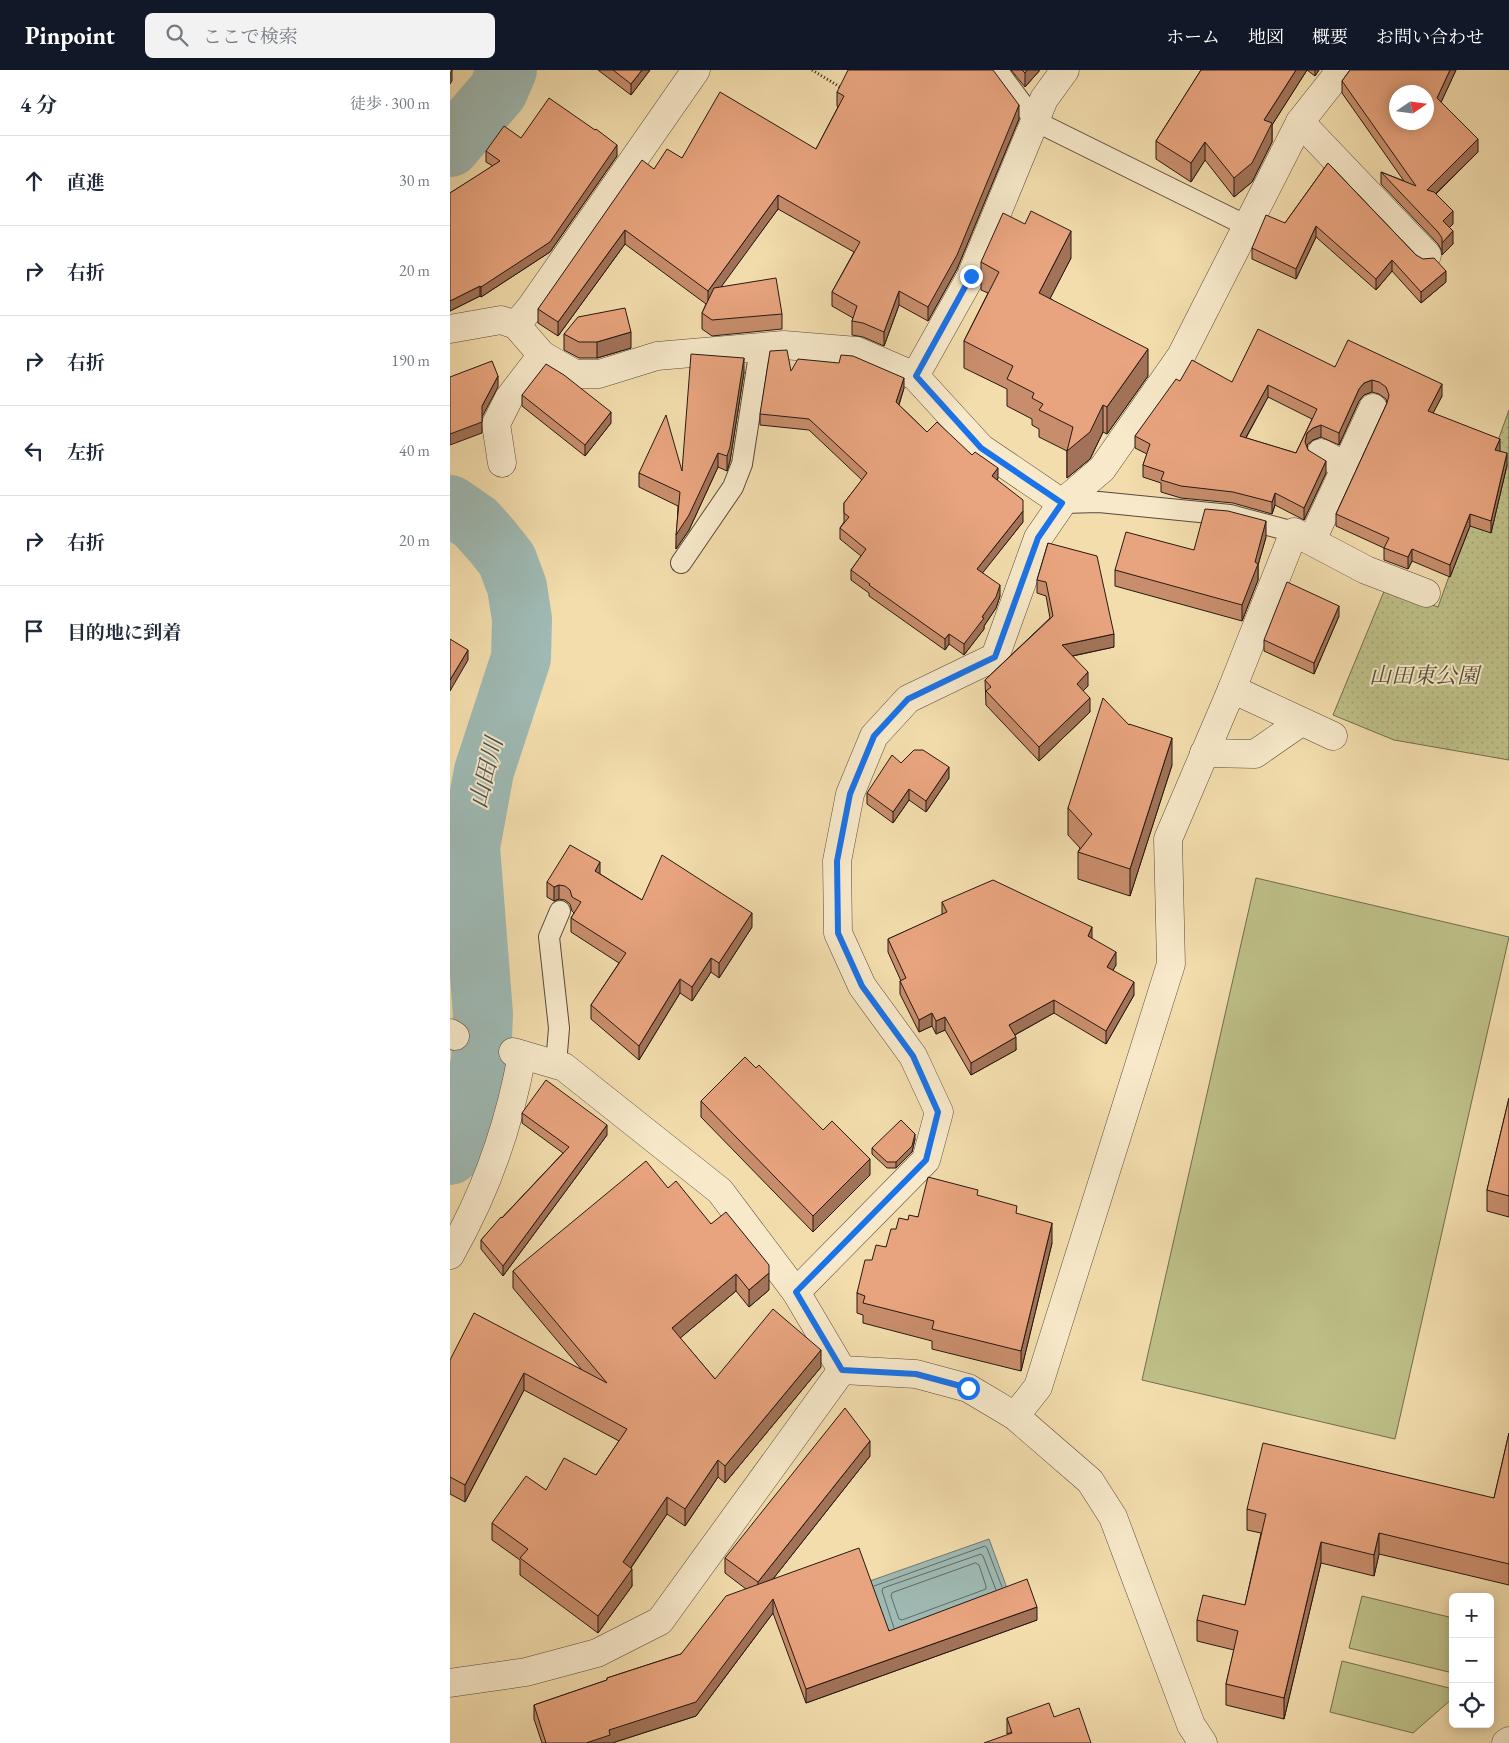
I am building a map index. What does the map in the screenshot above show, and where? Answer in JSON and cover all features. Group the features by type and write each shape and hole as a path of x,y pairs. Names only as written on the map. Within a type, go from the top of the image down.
{"street":[{"path":"516,325 543,290 696,70"},
{"path":"916,376 971,276 1044,99 1065,70"},
{"path":"796,1292 926,1160 938,1112 913,1056 862,986 838,933 837,861 850,794 874,736 908,699 995,657 1038,538 1062,503 1102,469 1181,356 1300,122 1341,70"},
{"path":"1300,122 1427,255"},
{"path":"450,329 501,320 516,325 542,355 574,374 599,374 657,356 784,345 857,351 916,376 981,448 1062,503"},
{"path":"502,463 496,424 509,398 542,355"},
{"path":"1015,1416 1038,1387 1171,964 1168,839 1232,689 1303,536 1346,466 1373,408"},
{"path":"1320,453 1346,466"},
{"path":"1303,536 1366,570 1426,593"},
{"path":"1232,689 1334,736"},
{"path":"1204,753 1254,754 1301,722"},
{"path":"450,1255 474,1210 495,1160 511,1109 517,1054 564,1067 720,1192 796,1292 842,1370"},
{"path":"842,1370 916,1374 968,1388 1015,1416 1090,1481 1113,1517 1191,1725 1203,1743"},
{"path":"450,1683 526,1672 597,1654 660,1622 842,1370"}],"lane":[{"path":"997,70 1036,121 1247,226"},
{"path":"681,563 733,487 742,464 760,348"},
{"path":"1062,503 1100,502 1230,515 1303,536"},
{"path":"556,1065 559,1028 549,937 560,911"}],"path":[{"path":"812,70 840,87"}],"green space":[{"name":"山田東公園","path":"1509,410 1509,760 1394,740 1333,715 1385,589 1438,607"},
{"path":"1256,878 1509,937 1395,1439 1142,1380"},
{"path":"1362,1596 1449,1617 1449,1672 1349,1648"},
{"path":"1342,1661 1449,1688 1449,1702 1413,1733 1330,1712"}],"water":[{"path":"989,1539 1011,1599 889,1645 867,1582"}],"building":[{"path":"613,70 642,70 631,84"},
{"path":"848,70 993,70 1019,105 957,255 928,307 899,291 884,332 863,323 852,321 857,306 832,292 860,242 778,195 708,291 625,230 558,322 538,309 642,160 654,169 667,149 682,158 720,92 816,149 844,96 837,92"},
{"path":"1201,70 1296,70 1264,120 1272,123 1252,163 1234,178 1205,142 1191,163 1156,141"},
{"path":"1350,70 1450,70 1437,98 1478,139 1427,190 1434,192 1453,211 1443,221 1453,231 1442,243 1442,238 1438,232 1381,172 1416,186 1342,81"},
{"path":"549,98 617,145 550,242 481,287 450,301 450,193 500,161 486,151 504,126 521,138"},
{"path":"1328,163 1416,255 1423,259 1434,258 1446,271 1421,292 1392,260 1376,279 1316,226 1296,269 1252,248 1266,215 1285,223"},
{"path":"1031,211 1071,231 1039,293 1148,349 1107,407 1103,405 1090,432 1067,451 1073,427 1039,410 1043,404 1032,398 1034,393 1007,379 1013,366 964,341 999,272 981,262 1003,213 1025,224"},
{"path":"776,278 782,314 712,320 702,313 714,288"},
{"path":"625,308 631,332 597,342 579,342 564,334 578,317"},
{"path":"1258,329 1335,367 1348,340 1442,384 1428,411 1500,439 1495,450 1507,453 1491,521 1470,514 1450,565 1412,549 1408,557 1384,548 1389,538 1336,514 1387,403 1389,395 1386,387 1372,380 1364,383 1359,389 1339,433 1321,425 1307,433 1305,442 1308,450 1326,461 1304,508 1275,493 1272,502 1233,492 1181,486 1161,480 1164,472 1143,465 1150,444 1135,436 1176,379 1180,381 1192,360 1232,382","holes":["1268,385 1317,409 1296,453 1240,436"]},
{"path":"787,350 791,371 798,359 839,363 841,355 853,356 904,378 896,402 927,432 937,422 972,455 975,452 998,468 992,476 1023,500 1023,511 977,569 1000,585 996,597 982,617 984,618 964,644 949,634 945,639 851,570 866,549 840,528 849,517 844,513 844,503 867,473 809,419 760,414 770,351"},
{"path":"691,354 744,358 727,456 718,453 689,515 676,535 680,492 639,473 666,415 682,471"},
{"path":"492,361 498,376 482,406 482,422 450,434 450,377"},
{"path":"546,364 564,375 611,412 585,445 522,395"},
{"path":"1205,509 1228,511 1266,521 1255,562 1258,564 1242,605 1115,570 1126,532 1194,550"},
{"path":"1048,543 1097,556 1114,634 1062,645 1088,672 1077,684 1090,698 1039,747 986,691 991,687 985,680 1053,616 1046,582 1037,580"},
{"path":"1287,582 1339,606 1314,663 1264,640"},
{"path":"450,639 468,650 450,680"},
{"path":"1103,698 1129,725 1172,738 1130,869 1078,852 1092,834 1068,808"},
{"path":"914,750 923,750 949,767 926,801 909,789 893,812 867,793 892,755 901,763"},
{"path":"570,845 600,862 595,871 642,900 662,855 752,913 719,963 711,958 692,987 680,979 639,1046 591,1005 626,953 571,918 581,902 572,897 570,890 565,886 559,885 554,887 547,882"},
{"path":"993,880 1092,927 1088,936 1116,952 1107,967 1134,982 1106,1031 1054,1000 1009,1025 1016,1037 971,1063 945,1017 936,1021 932,1013 919,1020 900,981 906,978 888,939 947,912 942,902"},
{"path":"745,1057 756,1068 759,1065 823,1130 832,1121 870,1159 813,1216 701,1101"},
{"path":"546,1080 607,1125 503,1266 481,1240 569,1147 522,1113"},
{"path":"1509,1098 1509,1196 1487,1190"},
{"path":"901,1120 915,1134 912,1146 896,1162 887,1162 872,1148"},
{"path":"646,1161 668,1188 676,1181 711,1224 726,1212 769,1265 769,1273 749,1290 736,1274 672,1328 715,1379 773,1309 821,1350 725,1466 718,1460 685,1509 667,1497 623,1562 632,1569 598,1616 520,1558 528,1549 492,1523 526,1476 546,1490 564,1458 596,1475 627,1429 524,1373 465,1485 450,1477 450,1360 474,1313 607,1383 513,1271"},
{"path":"928,1177 978,1190 977,1195 1017,1206 1016,1213 1052,1223 1021,1351 932,1329 934,1321 863,1303 865,1296 857,1293 865,1260 872,1260 876,1245 886,1247 891,1229 896,1229 899,1218 908,1220 909,1215 918,1217"},
{"path":"845,1408 870,1441 758,1582 725,1558"},
{"path":"1509,1433 1509,1564 1379,1533 1374,1555 1321,1542 1284,1698 1226,1684 1238,1631 1197,1620 1203,1595 1245,1605 1266,1514 1247,1509 1263,1443 1494,1498"},
{"path":"859,1548 889,1631 1027,1579 1037,1607 806,1689 773,1599 696,1702 609,1730 610,1735 586,1743 546,1743 534,1705 607,1680 607,1678 681,1654 726,1596"},
{"path":"1049,1703 1054,1717 1079,1708 1091,1743 984,1743 1012,1733 1007,1718"}],"waterway":[{"name":"山田川","path":"450,147 498,91 507,70"},
{"name":"山田川","path":"450,505 476,523 507,560 517,587 522,619 521,658 484,771 470,847 483,1014 481,1062 464,1130 450,1155"}],"route":[{"path":"968,1388 916,1374 842,1370 796,1292 926,1160 938,1112 913,1056 862,986 838,933 837,861 850,794 874,736 908,699 995,657 1038,538 1062,503 981,448 916,376 971,276"}]}
